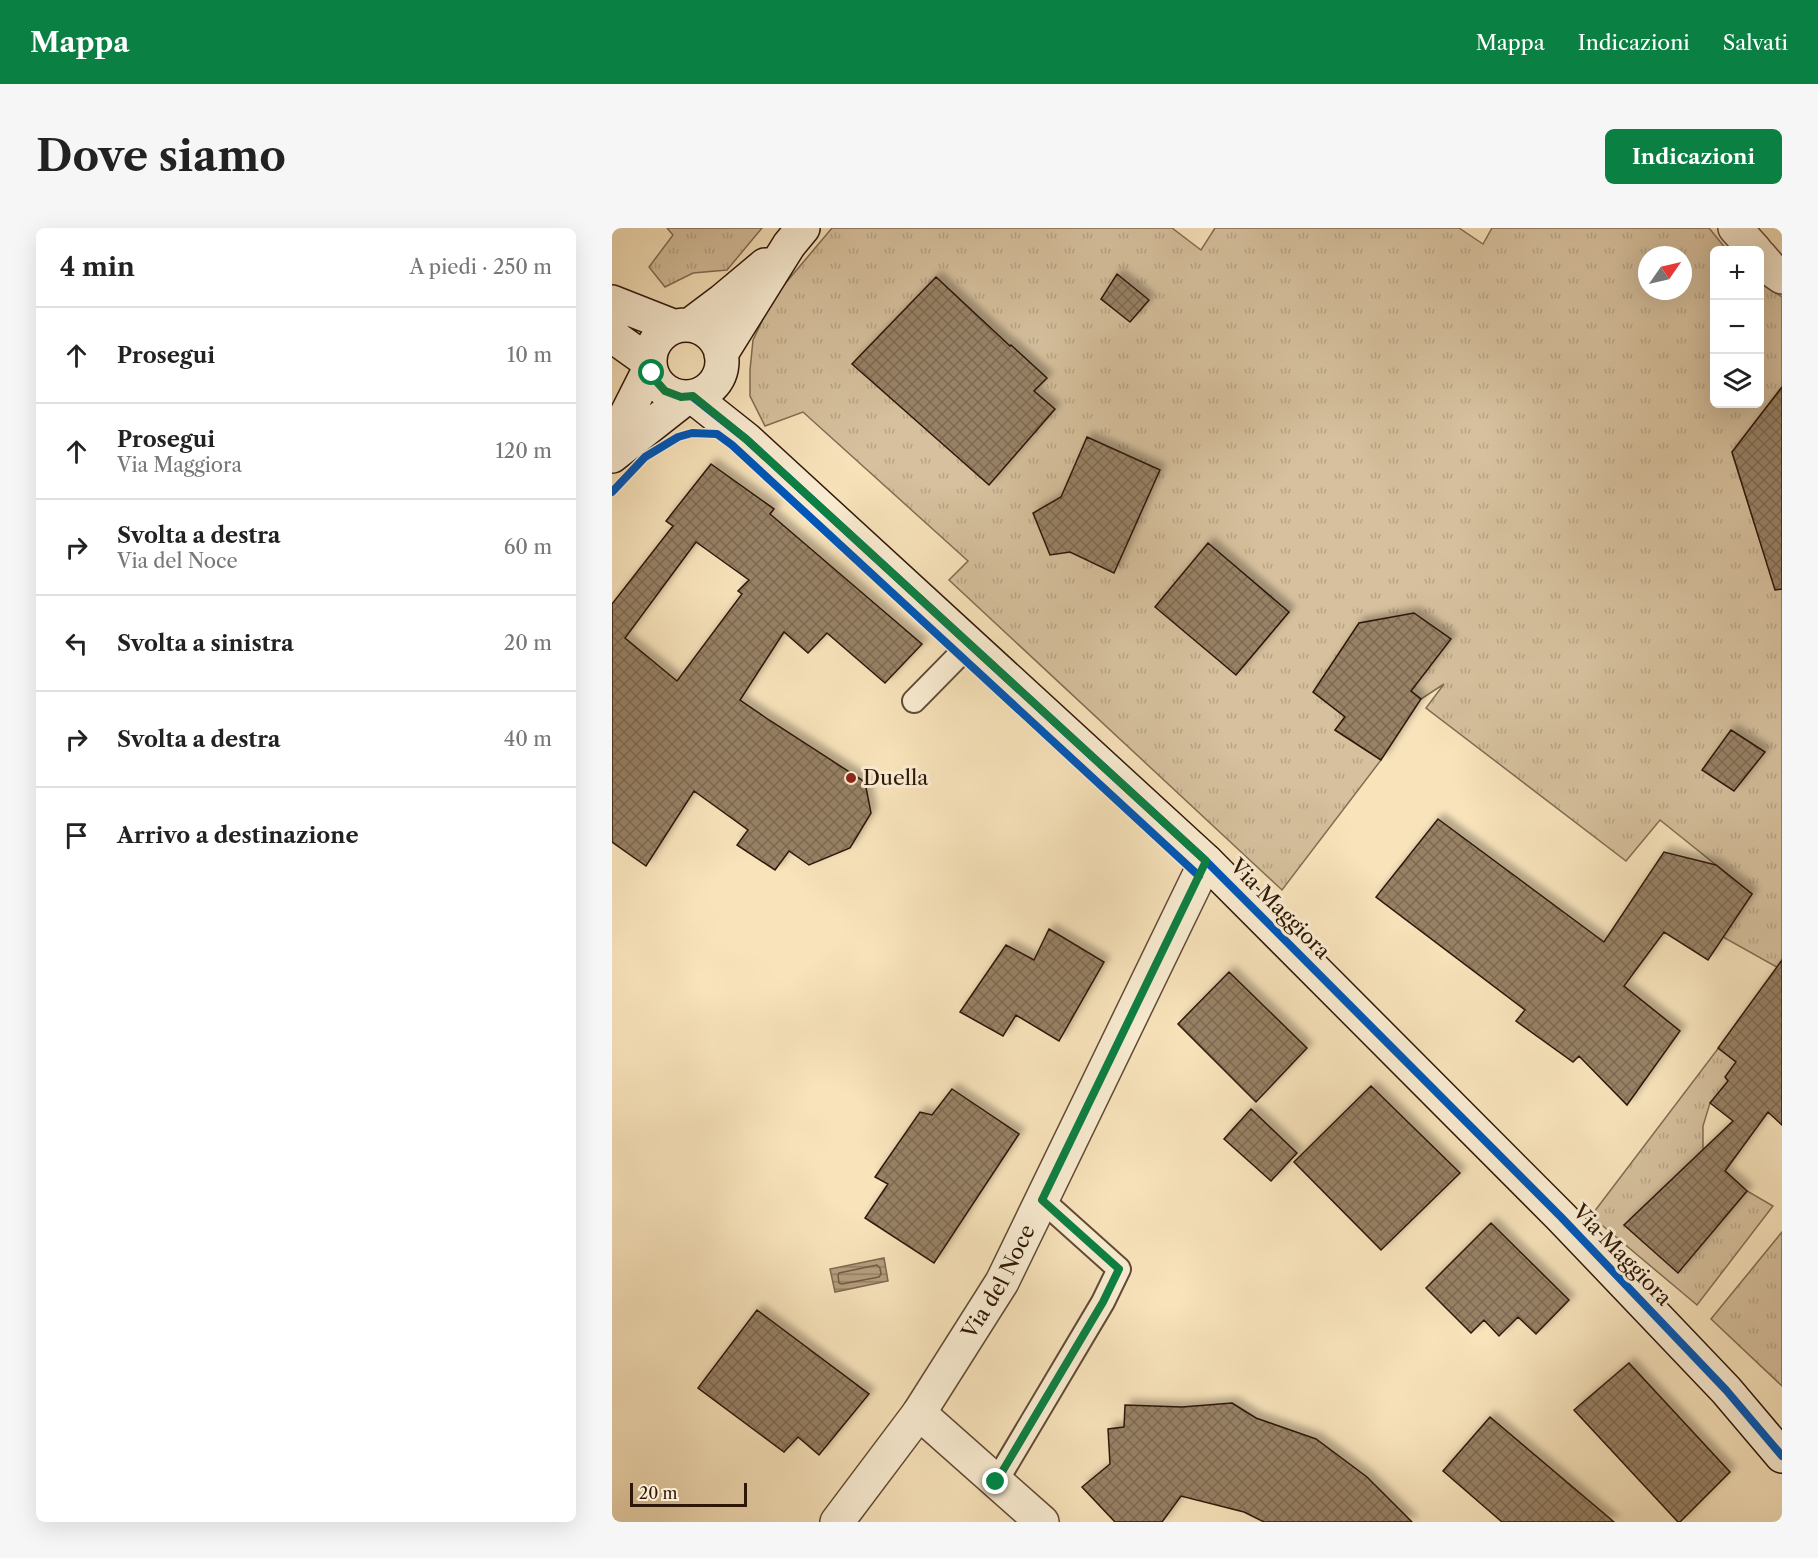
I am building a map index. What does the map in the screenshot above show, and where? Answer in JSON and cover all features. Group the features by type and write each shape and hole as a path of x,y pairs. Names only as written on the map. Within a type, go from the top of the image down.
{"street":[{"path":"1735,228 1751,246"},
{"path":"690,397 665,391 654,378 650,365 651,350 656,340 664,332 682,326 722,301 796,236"},
{"path":"612,456 690,397 707,390 796,236"},
{"path":"1764,261 1782,277"},
{"path":"612,302 682,326 701,328 711,334 718,344 720,365"},
{"path":"612,334 650,365"},
{"path":"612,443 650,365"},
{"name":"Via Maggiora","path":"720,365 746,439"},
{"name":"Via Maggiora","path":"690,397 746,439 1206,861 1561,1217 1726,1390 1782,1456"},
{"name":"Via del Noce","path":"837,1522 919,1413 1002,1282 1206,861"},
{"path":"919,1413 1042,1522"}],"lane":[{"path":"914,701 970,644"},
{"path":"996,1482 1103,1302 1119,1269 1042,1200"}],"green space":[{"path":"667,228 762,228 727,270 693,273 665,287 649,267 673,235"},
{"path":"832,228 1172,228 1201,250 1215,228 1459,228 1483,244 1492,228 1709,228 1724,246 1710,246 1710,408 1764,408 1764,286 1782,297 1782,387 1732,453 1762,547 1782,562 1782,970 1723,937 1752,894 1660,820 1626,861 1426,708 1444,684 1421,699 1346,643 1345,717 1335,730 1381,760 1282,890 949,580 968,561 803,412 765,426 750,396 753,340 773,298"},
{"path":"1761,992 1782,1021 1710,1103 1703,1126 1703,1150 1747,1191 1773,1206 1697,1305 1591,1216"},
{"path":"1782,1232 1782,1386 1711,1319"}],"water":[{"path":"884,1258 888,1281 835,1292 830,1269"}],"building":[{"path":"1117,274 1149,300 1130,322 1101,299"},
{"path":"936,277 1047,378 1034,391 1055,409 989,485 852,364"},
{"path":"1782,387 1782,589 1775,590 1732,452"},
{"path":"1087,437 1160,470 1114,573 1070,552 1050,555 1033,513 1061,497"},
{"path":"711,464 774,509 770,514 922,644 885,683 827,633 808,653 784,632 740,700 865,782 871,813 850,848 809,865 789,851 775,870 737,845 748,830 694,791 646,866 612,842 612,604 673,526 666,521","holes":["696,542 749,580 738,591 742,594 677,681 625,638"]},
{"path":"1208,543 1289,612 1236,675 1155,607"},
{"path":"1414,613 1451,639 1411,691 1421,699 1381,760 1335,730 1345,717 1313,692 1359,623"},
{"path":"1731,730 1765,752 1734,791 1702,770"},
{"path":"1438,819 1604,942 1664,852 1716,865 1752,894 1708,960 1664,932 1624,986 1680,1031 1627,1105 1579,1056 1573,1062 1516,1021 1525,1010 1376,897"},
{"path":"1049,929 1104,962 1059,1041 1016,1015 1003,1036 960,1012 1006,945 1034,960"},
{"path":"1782,960 1782,1125 1768,1112 1725,1171 1747,1191 1678,1273 1624,1225 1733,1121 1710,1103 1728,1081 1725,1077 1736,1062 1718,1048"},
{"path":"1229,972 1307,1048 1256,1102 1178,1024"},
{"path":"1371,1086 1460,1173 1381,1250 1294,1162"},
{"path":"952,1089 1019,1134 934,1263 865,1218 888,1184 875,1177 920,1112 932,1115"},
{"path":"1251,1109 1297,1153 1271,1181 1224,1139"},
{"path":"1491,1223 1569,1300 1536,1334 1518,1317 1499,1336 1484,1320 1471,1333 1426,1288"},
{"path":"757,1310 869,1394 819,1455 798,1437 784,1452 698,1388"},
{"path":"1629,1363 1730,1472 1680,1522 1574,1410"},
{"path":"1232,1403 1256,1418 1316,1439 1367,1477 1412,1522 1264,1522 1244,1512 1181,1496 1162,1522 1115,1522 1082,1487 1110,1464 1108,1429 1124,1427 1125,1405 1182,1407"},
{"path":"1490,1417 1614,1522 1502,1522 1443,1471"}],"cycle path":[{"path":"693,397 746,439 1206,861 1561,1217 1726,1390 1782,1456"},
{"path":"612,492 645,457 678,437 692,433 717,434 732,445 1199,876"}],"place":[{"name":"Duella","path":"851,778"}],"route":[{"path":"652,373 665,391 681,397 693,396 746,439 1206,861 1042,1200 1119,1269 1103,1302 996,1482"}]}
